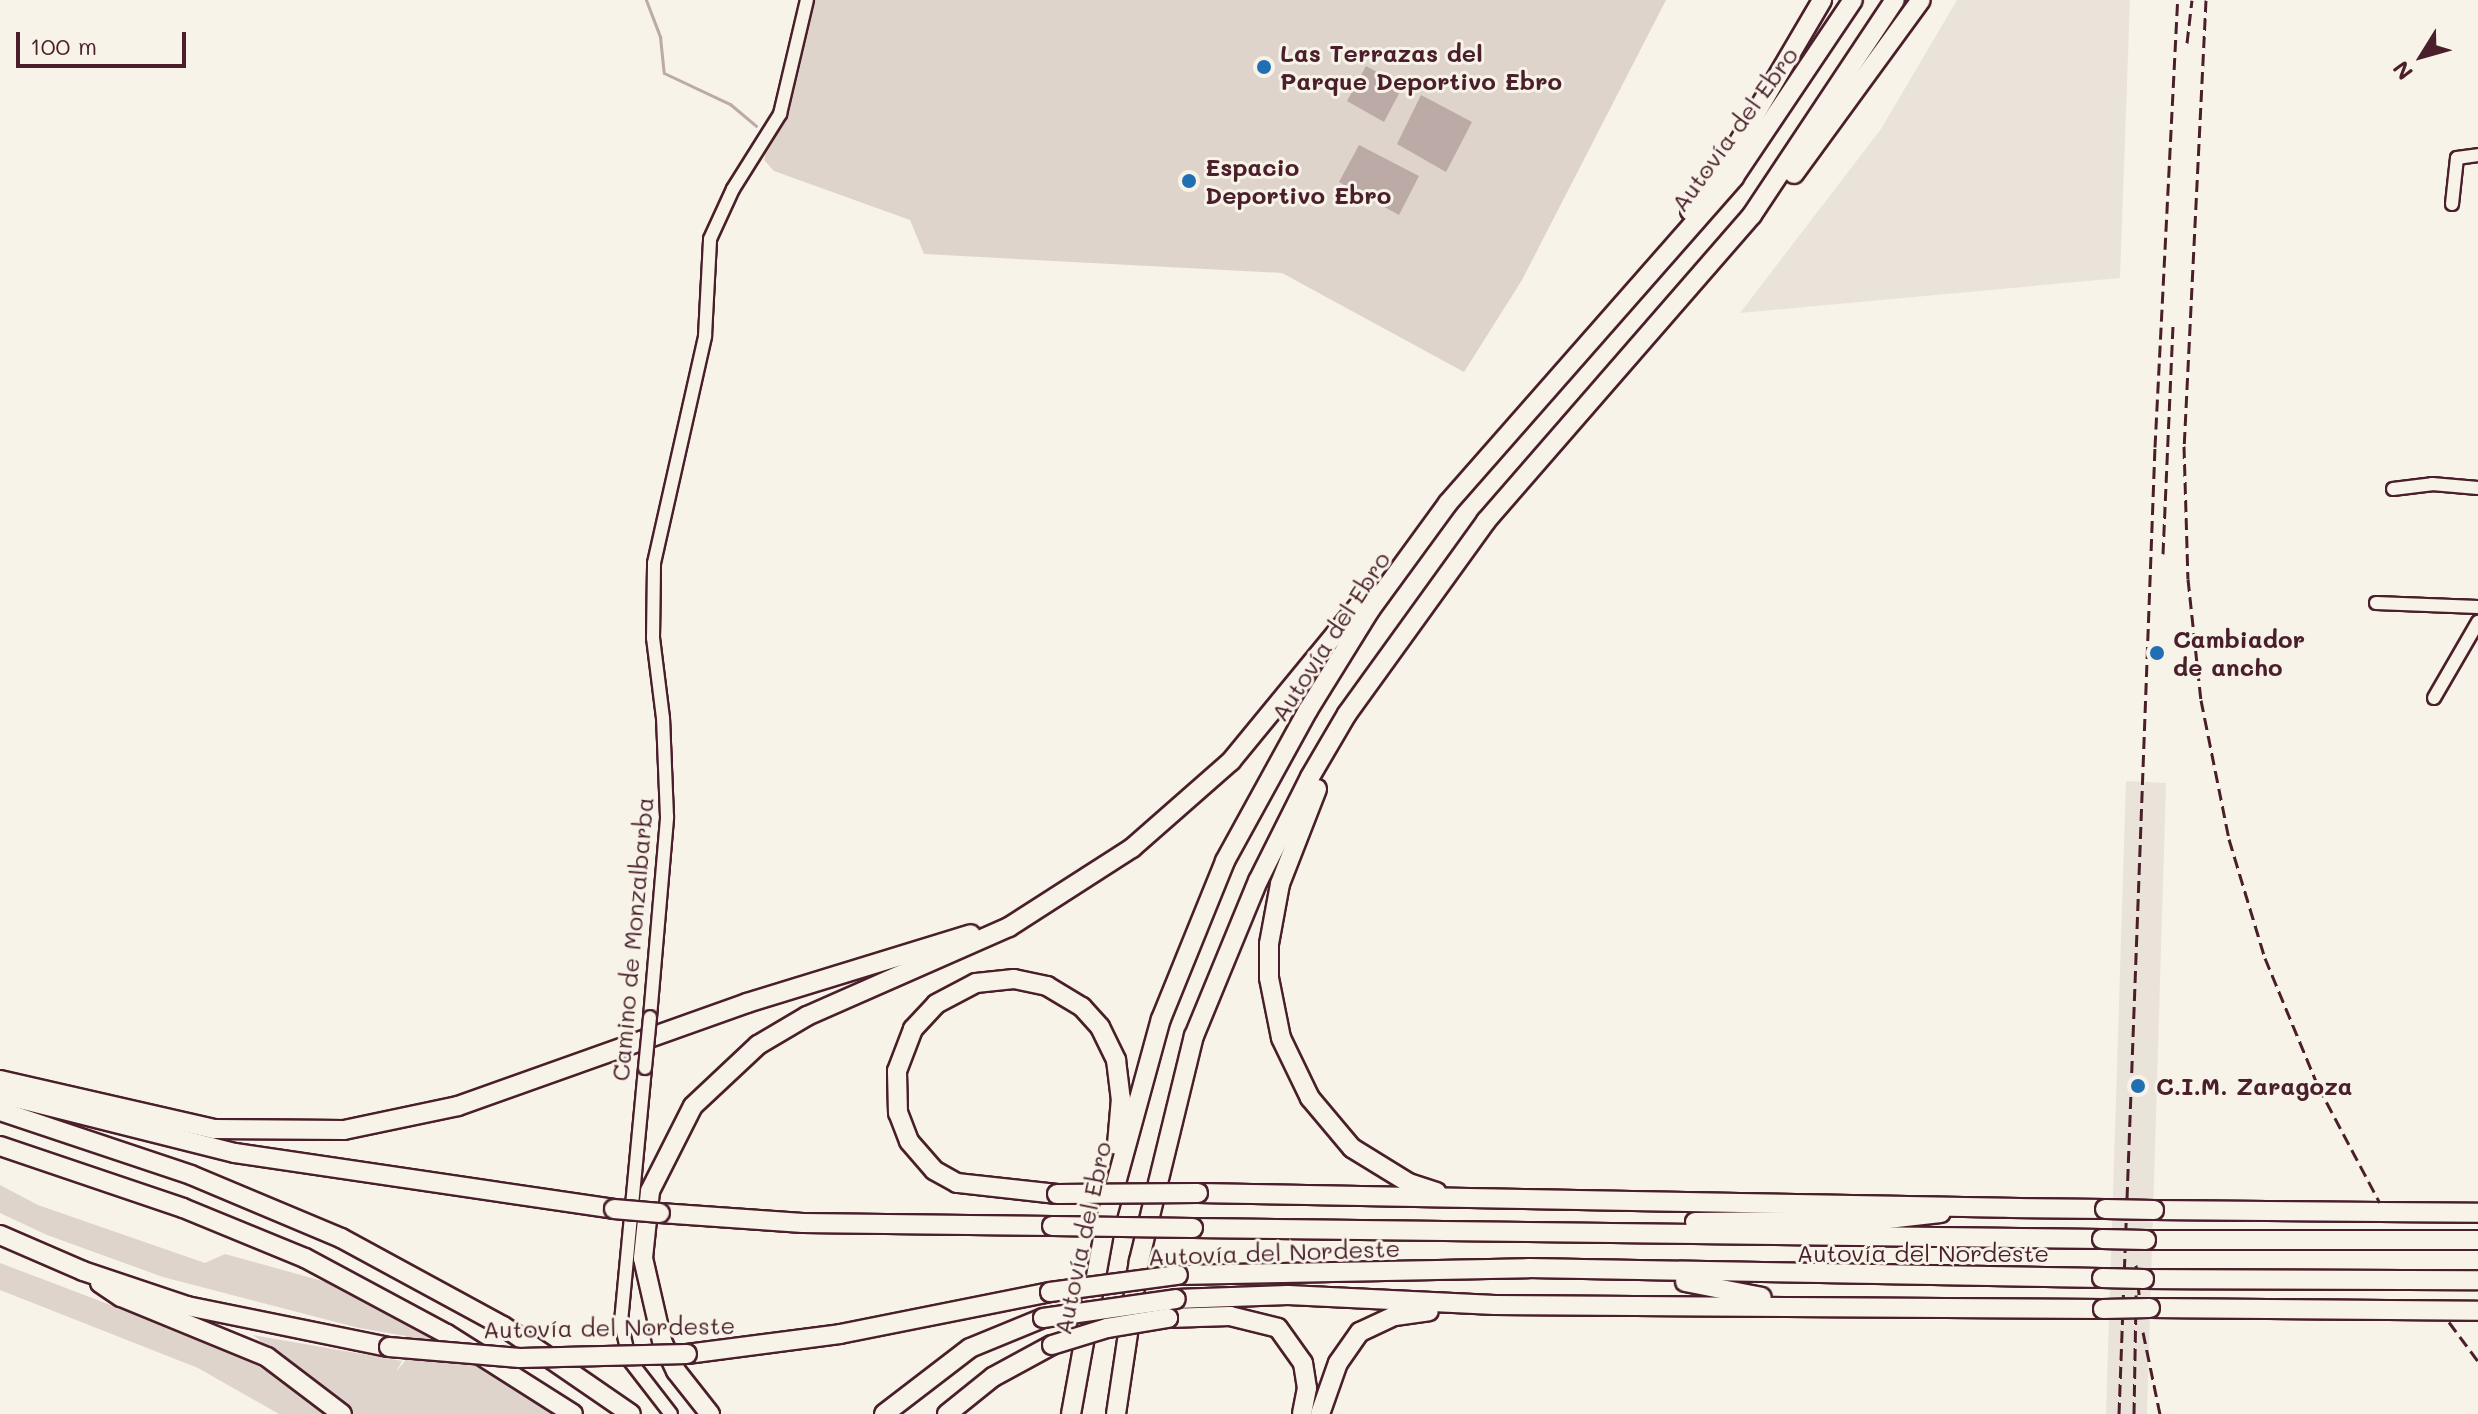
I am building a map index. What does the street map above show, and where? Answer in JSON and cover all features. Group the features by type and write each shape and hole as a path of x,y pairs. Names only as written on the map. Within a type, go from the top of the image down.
{"highway":[{"path":"1585,344 1723,169 1822,0"},
{"name":"Autovía del Ebro","path":"1071,1414 1107,1216 1161,1019 1225,861 1370,610 1528,406 1734,177 1853,0"},
{"path":"1752,215 1895,0"},
{"path":"1116,1414 1152,1200 1194,1036 1258,881 1304,790 1377,672 1486,521 1752,215 1811,154 1921,0"},
{"path":"710,1414 676,1371 662,1341 643,1258 650,1191 693,1106 733,1064 795,1023 974,945 1052,901 1161,826 1231,761 1443,499 1528,406"},
{"path":"1377,672 1290,852 1269,944 1271,993 1292,1065 1329,1124 1380,1167 1459,1198"},
{"path":"0,1080 214,1129 344,1130 458,1106 747,1003 959,939 1052,901"},
{"path":"1075,1388 1119,1129 1116,1060 1092,1017 1047,986 1001,979 955,992 920,1020 900,1059 895,1100 909,1141 934,1170 957,1183 1057,1194 1198,1193 2478,1213"},
{"name":"Autovía del Nordeste","path":"0,1094 235,1153 614,1209 803,1223 1669,1230 1793,1237 2478,1240"},
{"path":"0,1111 191,1175 341,1238 503,1326 631,1414"},
{"path":"0,1146 183,1208 305,1258 447,1334 573,1414"},
{"path":"1669,1230 1700,1220 1879,1220 2020,1208"},
{"name":"Autovía del Nordeste","path":"0,1235 83,1271 187,1306 389,1347 520,1358 687,1354 840,1334 1050,1292 1178,1275 1528,1268 1651,1273 2478,1280"},
{"path":"83,1271 121,1297 267,1357 342,1414"},
{"path":"1651,1273 1761,1297 1844,1306"},
{"path":"884,1414 970,1348 1043,1318 1176,1299 1288,1295 1495,1305 2478,1311"},
{"path":"1320,1414 1338,1363 1354,1338 1375,1323 1410,1313 1495,1305"},
{"path":"947,1414 993,1377 1052,1345 1107,1328 1168,1318 1245,1317 1278,1328 1303,1363 1307,1388 1302,1414"},
{"path":"1120,1383 1126,1414"}],"street":[{"name":"Camino de Monzalbarba","path":"671,1414 630,1361 621,1323 667,817 663,718 653,638 654,563 705,336 710,239 733,189 780,114 807,0"},
{"path":"2452,204 2457,158 2478,155"},
{"path":"2393,489 2432,484 2478,488"},
{"path":"2376,603 2478,607"},
{"path":"2434,698 2478,622"}],"shaded area":[{"name":"Espacio Deportivo Ebro","path":"815,0 1666,0 1522,280 1464,372 1282,273 924,254 910,220 774,171 764,160 788,114"},
{"path":"1957,0 2130,0 2120,278 1740,313 1881,129"},
{"path":"1366,66 1403,86 1384,122 1347,101"},
{"path":"1421,95 1472,122 1446,172 1397,144"},
{"path":"1359,145 1419,176 1399,215 1339,182"},
{"name":"C.I.M. Zaragoza","path":"2126,781 2166,783 2147,1414 2106,1414"},
{"path":"0,1185 38,1205 205,1263 225,1254 326,1282 398,1317 553,1414 354,1414 253,1335 402,1361 396,1372 405,1361 406,1336 359,1328 163,1277 47,1235 0,1213"},
{"path":"0,1263 224,1348 278,1377 327,1414 279,1414 198,1368 0,1290"}],"waterway":[{"path":"646,0 660,37 664,73 730,104 756,126"}],"railway":[{"path":"2119,1414 2155,447 2178,0"},
{"path":"2187,43 2192,0"},
{"path":"2206,0 2184,446 2188,579 2201,700 2229,839 2265,958 2318,1086 2380,1203"},
{"path":"2163,554 2173,322"},
{"path":"2136,1265 2140,1304"},
{"path":"2134,1414 2136,1295"},
{"path":"2449,1322 2478,1361"},
{"path":"2143,1332 2160,1414"}],"place":[{"name":"Las Terrazas del Parque Deportivo Ebro","path":"1264,67"},
{"name":"Espacio Deportivo Ebro","path":"1189,181"},
{"name":"Cambiador de ancho","path":"2157,653"},
{"name":"C.I.M. Zaragoza","path":"2138,1086"}]}
